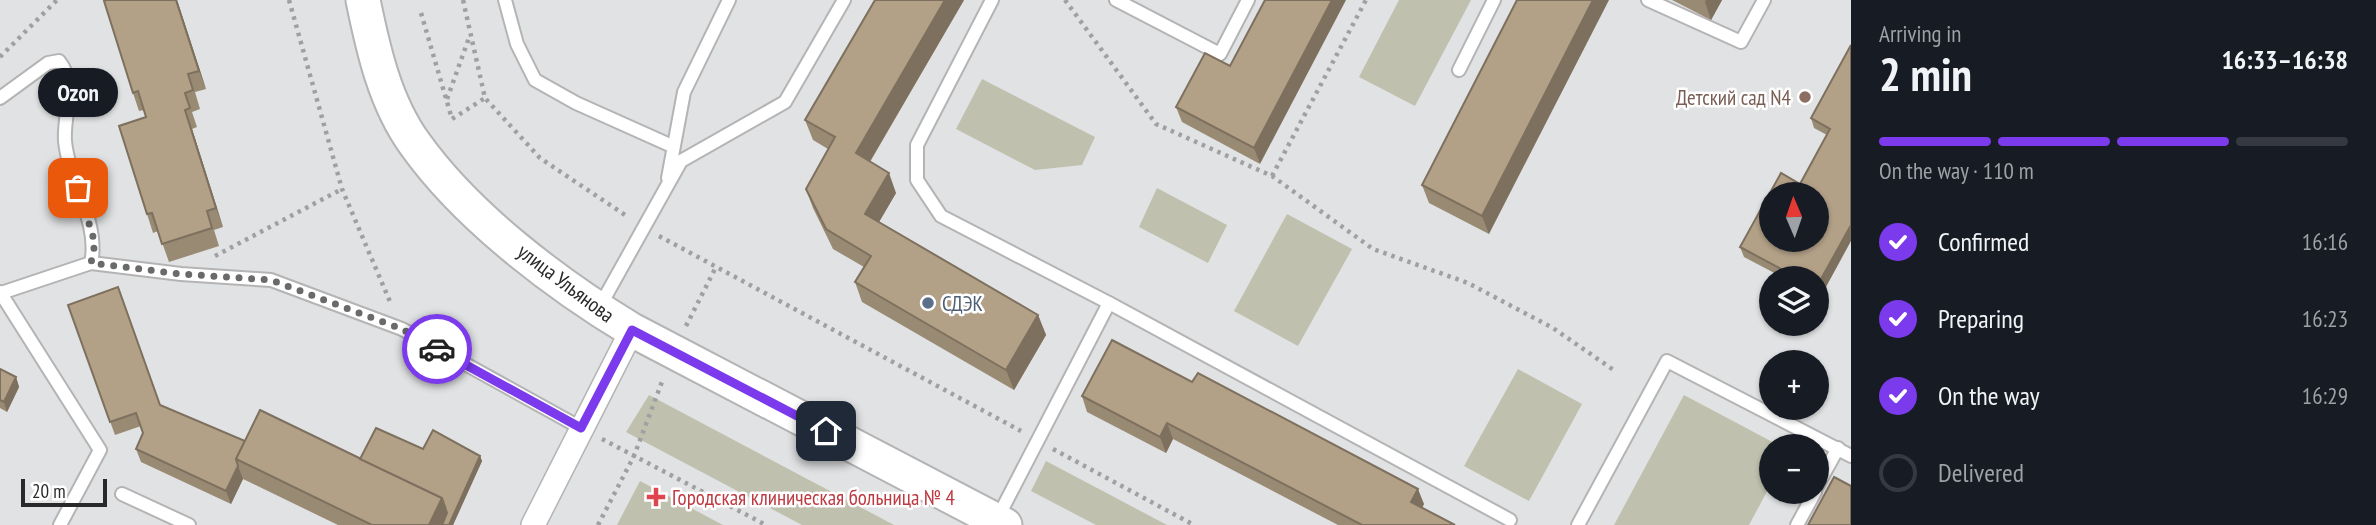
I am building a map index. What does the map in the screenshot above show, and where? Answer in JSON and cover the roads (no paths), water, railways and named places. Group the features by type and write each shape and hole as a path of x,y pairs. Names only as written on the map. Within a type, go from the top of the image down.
{"main road":[{"name":"улица Ульянова","path":"363,0 372,43 391,101 414,144 470,210 598,310 1001,523"}],"street":[{"path":"533,525 632,330"}],"lane":[{"path":"505,0 517,44 536,80 576,103 672,146"},
{"path":"667,186 672,146 684,92 729,0"},
{"path":"598,310 681,161 785,102 844,0"},
{"path":"992,0 917,145 917,180 941,216 1109,303 1510,520"},
{"path":"1116,0 1220,54 1248,0"},
{"path":"1458,70 1494,0"},
{"path":"1648,0 1741,42 1764,0"},
{"path":"0,98 48,63 59,61 66,70 69,92 65,139 70,164 95,243 91,263"},
{"path":"60,525 100,450 1,293 91,263 181,274 271,280 402,329 581,428"},
{"path":"1001,523 1038,440 1109,303"},
{"path":"1578,525 1667,361 1851,456"},
{"path":"1829,465 1838,448"},
{"path":"122,494 189,525"},
{"path":"1797,525 1808,504"}],"place":[{"name":"Детский сад N4","path":"1805,97"},
{"name":"Ozon","path":"78,188"},
{"name":"СДЭК","path":"928,303"},
{"name":"Городская клиническая больница № 4","path":"656,497"}]}
